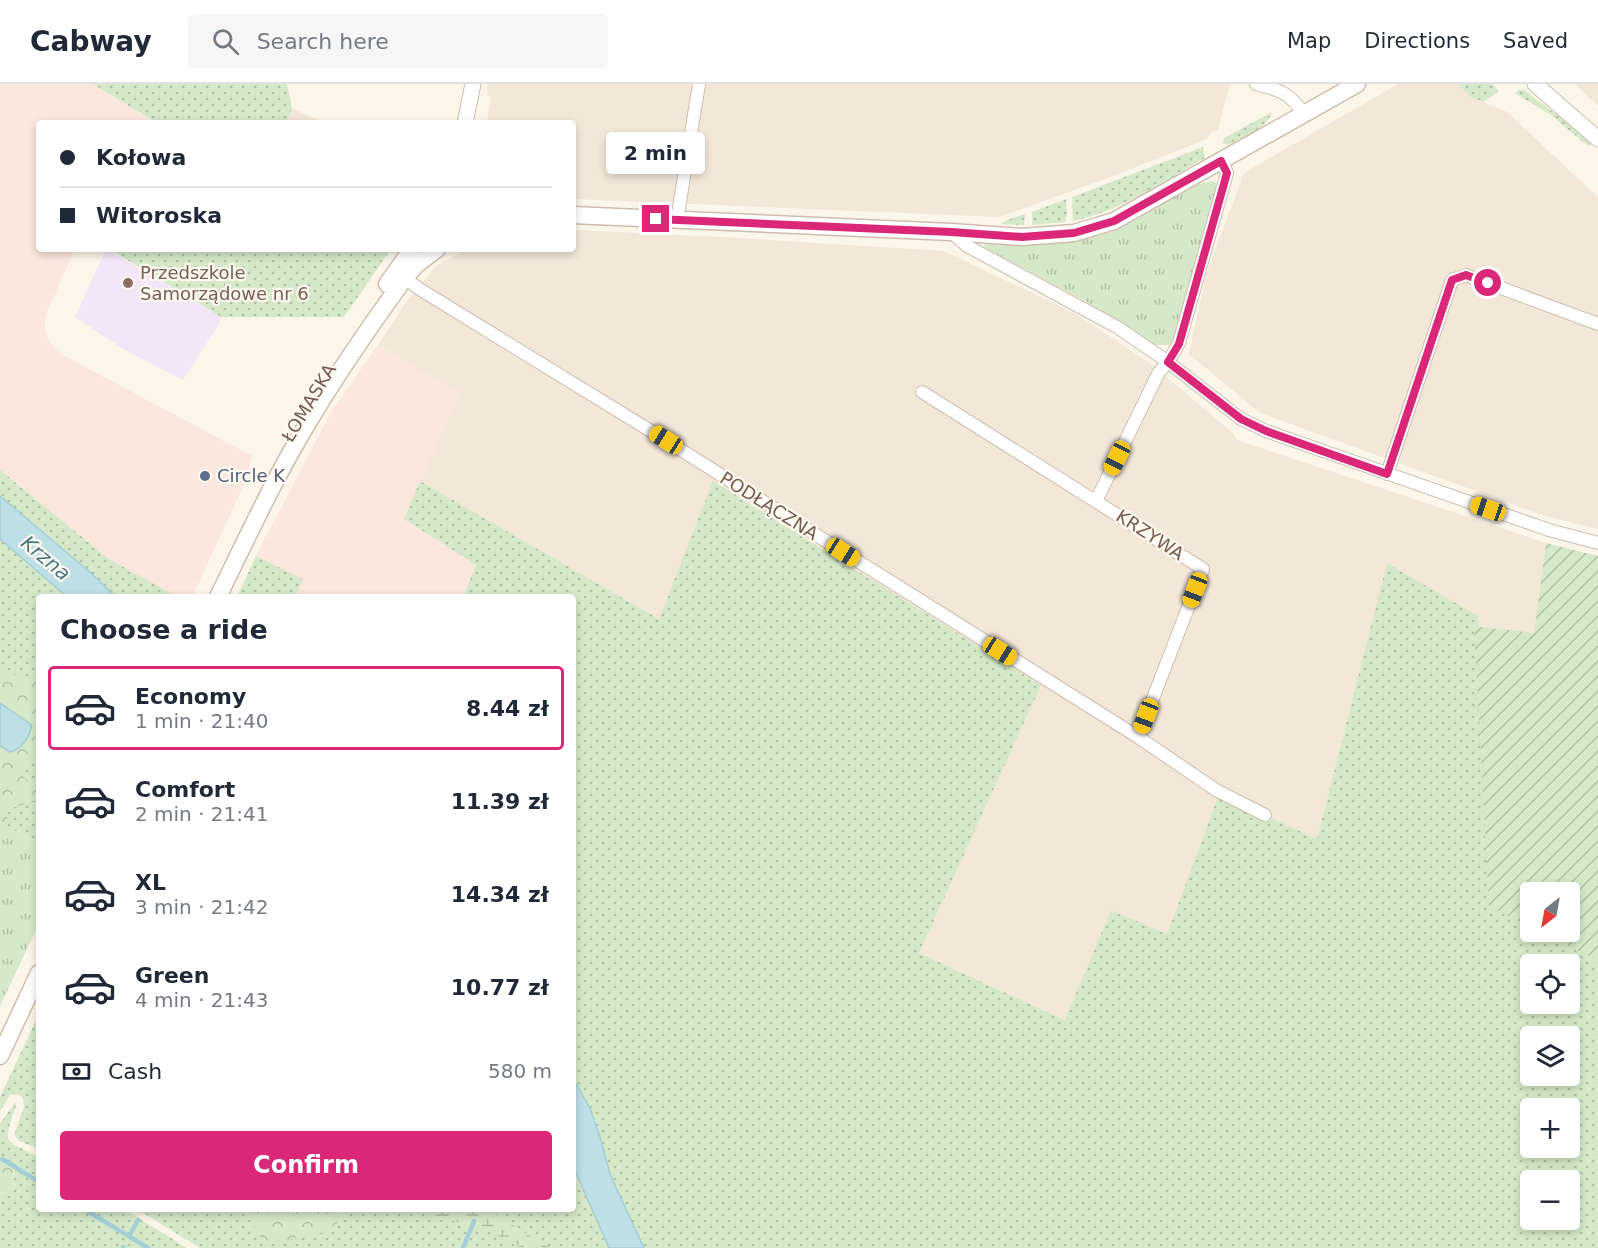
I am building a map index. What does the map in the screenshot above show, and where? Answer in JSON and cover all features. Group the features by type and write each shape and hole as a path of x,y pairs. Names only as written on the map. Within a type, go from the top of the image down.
{"main road":[{"path":"576,215 1022,237 1084,231 1114,221 1357,84"},
{"name":"ŁOMASKA","path":"219,594 305,427 400,275 411,252"},
{"path":"400,275 433,252"},
{"path":"0,1056 36,979"}],"street":[{"path":"466,120 473,84"},
{"path":"677,220 699,84"},
{"path":"1256,84 1280,90 1294,99 1303,113"},
{"path":"1536,86 1598,140"},
{"name":"KRZYWA","path":"1096,501 1159,372 1179,344 1227,173 1221,161"},
{"path":"951,232 968,246 1107,321 1168,362 1241,419 1266,431 1387,474 1549,530 1598,543"},
{"name":"PODŁĄCZNA","path":"400,275 1138,737 1216,790 1265,815"},
{"path":"1387,474 1452,280 1466,275 1598,324"},
{"name":"KRZYWA","path":"922,392 1203,569 1138,737"}],"shaded area":[{"path":"0,84 93,84 149,119 36,120 36,252 74,252 45,316 45,330 49,341 59,353 252,456 247,478 193,594 173,594 109,559 0,470"},
{"path":"488,84 1230,84 1218,129 1210,133 1207,139 999,217 576,199 576,120 487,120 491,97 487,96"},
{"path":"1398,84 1458,84 1470,97 1507,112 1598,197 1598,529 1545,516 1260,413 1189,354 1206,275 1244,173"},
{"path":"1575,84 1598,84 1598,106"},
{"path":"292,108 317,120 287,120"},
{"path":"576,230 944,251 1076,314 1151,364 1232,432 1237,440 1546,543 1534,634 1474,626 1387,564 1317,839 1219,794 1167,934 1111,910 1066,1020 919,953 1040,685 714,482 659,619 420,481 459,394 378,345 407,301 436,266 462,252 576,252"},
{"name":"Przedszkole Samorządowe nr 6","path":"105,252 111,252 221,317 183,380 125,350 75,317"},
{"path":"378,345 459,394 405,519 476,565 464,594 296,594 303,579 256,556 331,412"}],"green space":[{"path":"93,84 287,84 292,108 287,120 152,120"},
{"path":"1458,84 1492,84 1499,91 1483,102 1470,97"},
{"path":"1524,90 1591,141 1591,145 1588,146 1551,115 1515,93"},
{"path":"1272,112 1265,123 1253,132 1228,145 1223,143 1224,138"},
{"path":"1203,147 1205,158 1157,186 1125,203 1073,221 1072,197"},
{"path":"1215,181 1217,185 1174,341 1169,345 1155,345 1087,302 985,248 984,245 986,243 1056,242 1088,236 1134,220 1193,186"},
{"path":"1066,199 1065,222 1032,225 1032,212"},
{"path":"1025,214 1024,225 1001,224 1007,220"},
{"path":"114,252 389,252 344,317 221,317"},
{"path":"0,470 109,559 173,594 113,594 0,496"},
{"path":"420,481 659,619 713,481 1041,685 919,953 1065,1020 1111,910 1167,934 1219,794 1317,839 1387,563 1478,616 1493,896 1520,910 1520,942 1580,942 1580,940 1598,948 1598,1248 644,1248 610,1174 590,1108 576,1084 576,594 464,594 476,565 404,519"},
{"path":"0,539 64,594 36,594 36,842 0,823"},
{"path":"1546,543 1598,556 1598,960 1561,942 1580,942 1580,882 1520,882 1520,922 1489,906 1474,626 1534,633"},
{"path":"256,556 303,579 296,594 238,594"},
{"path":"0,671 36,679 36,761 20,769 21,775 36,787 36,800 11,809 7,818 8,840 0,841 0,746 10,752 17,751 30,733 28,721 0,703"},
{"path":"0,823 36,842 36,930 0,1006"},
{"path":"36,1020 36,1148 19,1141 14,1135 24,1107 23,1098 17,1094 10,1095 0,1111 0,1097"},
{"path":"15,1102 16,1106 8,1135 13,1144 36,1156 36,1212 129,1212 187,1248 0,1248 0,1193 3,1193 14,1174 6,1159 0,1155 0,1124"},
{"path":"0,1155 8,1161 14,1180 11,1190 0,1193"},
{"path":"576,1173 609,1248 200,1248 142,1212 576,1212"},
{"path":"251,1212 342,1212 337,1224 317,1235 297,1237 278,1245 264,1240 256,1233"},
{"path":"423,1212 492,1212 550,1248 522,1248 493,1233"}],"water":[{"name":"Krzna","path":"0,496 113,594 64,594 0,539"},
{"path":"0,703 32,725 25,742 10,752 0,746"},
{"path":"576,1084 590,1108 610,1174 644,1248 609,1248 576,1173"}],"waterway":[{"path":"2,1159 36,1180"},
{"path":"89,1212 148,1248"},
{"path":"129,1236 138,1220"},
{"path":"463,1248 474,1221"}],"place":[{"name":"Przedszkole Samorządowe nr 6","path":"128,283"},
{"name":"Circle K","path":"205,476"}],"route":[{"path":"656,219 1022,237 1074,233 1114,221 1221,161 1227,173 1179,344 1168,362 1241,419 1266,431 1387,474 1452,280 1466,275 1488,283"}]}
